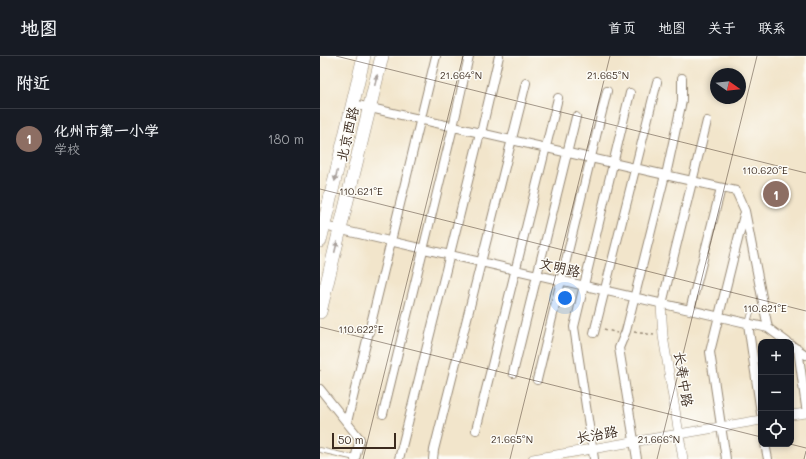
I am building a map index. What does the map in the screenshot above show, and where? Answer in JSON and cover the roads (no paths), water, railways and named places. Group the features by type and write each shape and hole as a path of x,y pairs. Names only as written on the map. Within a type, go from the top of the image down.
{"highway":[{"name":"北京西路","path":"320,241 364,56"},
{"name":"北京西路","path":"320,312 382,56"}],"street":[{"path":"347,422 436,56"},
{"path":"383,414 469,56"},
{"path":"399,459 499,56"},
{"path":"637,459 619,348 625,333 665,175 682,101 682,78"},
{"path":"595,330 657,82"},
{"path":"433,459 526,83"},
{"path":"537,380 607,91"},
{"path":"594,459 574,327 630,93"},
{"path":"476,430 558,98"},
{"path":"353,104 736,191 744,211 768,328"},
{"path":"513,373 576,117"},
{"path":"661,304 707,121"},
{"path":"690,310 721,188"},
{"path":"726,459 710,352 744,211"},
{"name":"文明路","path":"324,226 768,328 783,339"},
{"name":"长寿中路","path":"661,304 663,336 683,459"},
{"path":"748,324 761,411"},
{"path":"794,347 806,355"},
{"path":"794,347 806,407"},
{"path":"320,389 360,439 355,458"},
{"path":"794,415 806,413"},
{"name":"长治路","path":"532,459 552,457 758,421"},
{"path":"766,447 768,459"}],"lane":[{"path":"748,324 752,309"},
{"path":"320,450 355,458"}],"place":[{"name":"化州市第一小学","path":"776,194"}]}
